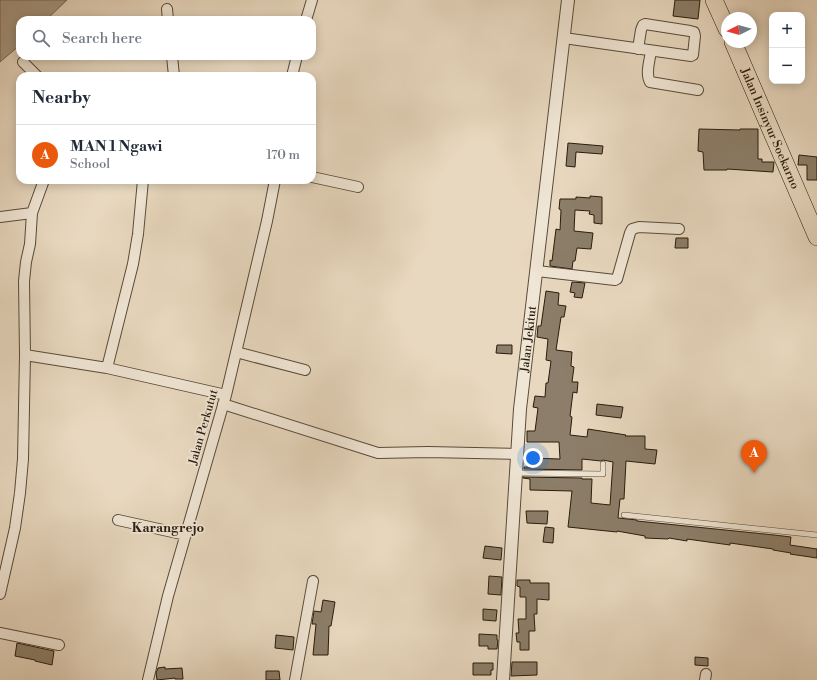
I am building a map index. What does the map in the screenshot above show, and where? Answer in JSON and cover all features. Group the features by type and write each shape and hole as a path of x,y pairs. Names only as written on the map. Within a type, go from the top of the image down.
{"highway":[{"path":"714,0 721,16"},
{"name":"Jalan Insinyur Soekarno","path":"736,48 817,237"}],"street":[{"path":"307,16 312,0"},
{"name":"Jalan Jekitut","path":"503,680 520,409 568,0"},
{"path":"167,9 168,16"},
{"path":"564,38 638,49 692,56 695,36 694,32 645,24 642,27 638,49"},
{"path":"651,50 648,73 650,82 698,90"},
{"path":"172,60 174,72"},
{"path":"293,72 296,60"},
{"path":"23,62 33,72"},
{"path":"316,178 358,186"},
{"path":"0,594 15,528 20,493 23,459 25,355 24,281 30,244 32,213 43,184"},
{"path":"107,368 133,264 144,184"},
{"name":"Jalan Perkutut","path":"148,680 168,596 236,352 274,184"},
{"path":"0,217 32,213"},
{"path":"537,271 610,281 614,280 617,279 632,229 639,227 679,229"},
{"path":"236,352 305,370"},
{"path":"25,355 107,368 224,399 378,453 428,452 517,454"},
{"path":"118,520 186,535"},
{"path":"295,680 313,580"},
{"path":"0,633 59,645"}],"lane":[{"path":"516,474 603,474 603,464"},
{"path":"624,515 817,535"}],"shaded area":[{"path":"0,0 67,0 50,16 16,16 16,48 0,62"}],"building":[{"path":"675,0 700,0 698,19 673,16"},
{"path":"699,129 758,129 758,159 762,159 762,162 774,162 773,172 727,169 704,170 703,152 698,151"},
{"path":"568,143 603,146 602,154 576,152 575,167 566,166"},
{"path":"799,155 817,157 817,180 807,180 807,165 798,165"},
{"path":"590,196 602,197 602,224 594,223 594,215 589,214 590,211 575,210 574,231 593,233 591,249 577,248 572,269 550,266 556,229 560,230 560,199 576,199 576,197 590,198"},
{"path":"676,238 688,238 688,248 675,248"},
{"path":"572,282 585,283 582,298 574,297 575,293 570,292"},
{"path":"546,291 559,293 558,305 566,306 564,317 561,317 556,350 572,352 571,366 574,367 572,382 578,382 577,393 573,392 570,416 572,417 570,435 587,437 588,429 626,435 625,436 645,436 645,449 657,450 655,464 626,461 624,499 620,499 618,518 791,537 790,545 817,549 817,558 790,554 791,553 773,549 730,543 730,545 687,539 687,541 669,538 645,538 645,536 617,531 568,527 572,491 530,490 530,479 523,477 592,479 591,503 610,505 613,462 582,459 582,470 524,469 524,467 531,467 531,458 560,459 559,442 527,442 527,431 535,431 538,408 533,407 535,396 545,397 546,383 548,383 551,361 546,360 548,339 537,337 538,326 541,326"},
{"path":"497,345 512,345 512,354 496,353"},
{"path":"597,404 623,407 621,418 596,415"},
{"path":"526,511 548,511 547,524 527,523"},
{"path":"545,527 554,528 553,543 543,542"},
{"path":"485,546 502,548 501,560 483,558"},
{"path":"489,576 502,577 501,595 488,594"},
{"path":"517,580 530,580 530,583 549,583 549,600 537,599 537,614 534,614 535,631 529,631 529,650 520,650 520,642 517,642 516,633 519,633 518,619 526,619 526,597 520,597 520,587 517,586"},
{"path":"323,600 335,602 331,626 329,626 328,655 313,655 316,624 312,624 314,611 321,612"},
{"path":"483,609 497,610 496,621 483,620"},
{"path":"479,634 497,635 497,649 488,649 488,646 479,646"},
{"path":"276,635 294,637 293,650 275,648"},
{"path":"17,643 54,651 52,665 15,656"},
{"path":"695,657 708,658 708,666 695,665"},
{"path":"512,662 537,662 537,675 511,676"},
{"path":"473,663 493,663 491,675 473,675"},
{"path":"165,667 165,669 182,668 183,679 175,678 157,680 156,673 158,668"},
{"path":"266,671 279,671 280,680 266,680"}],"place":[{"name":"MAN 1 Ngawi","path":"754,473"}],"district":[{"name":"Karangrejo","path":"168,527"}]}
